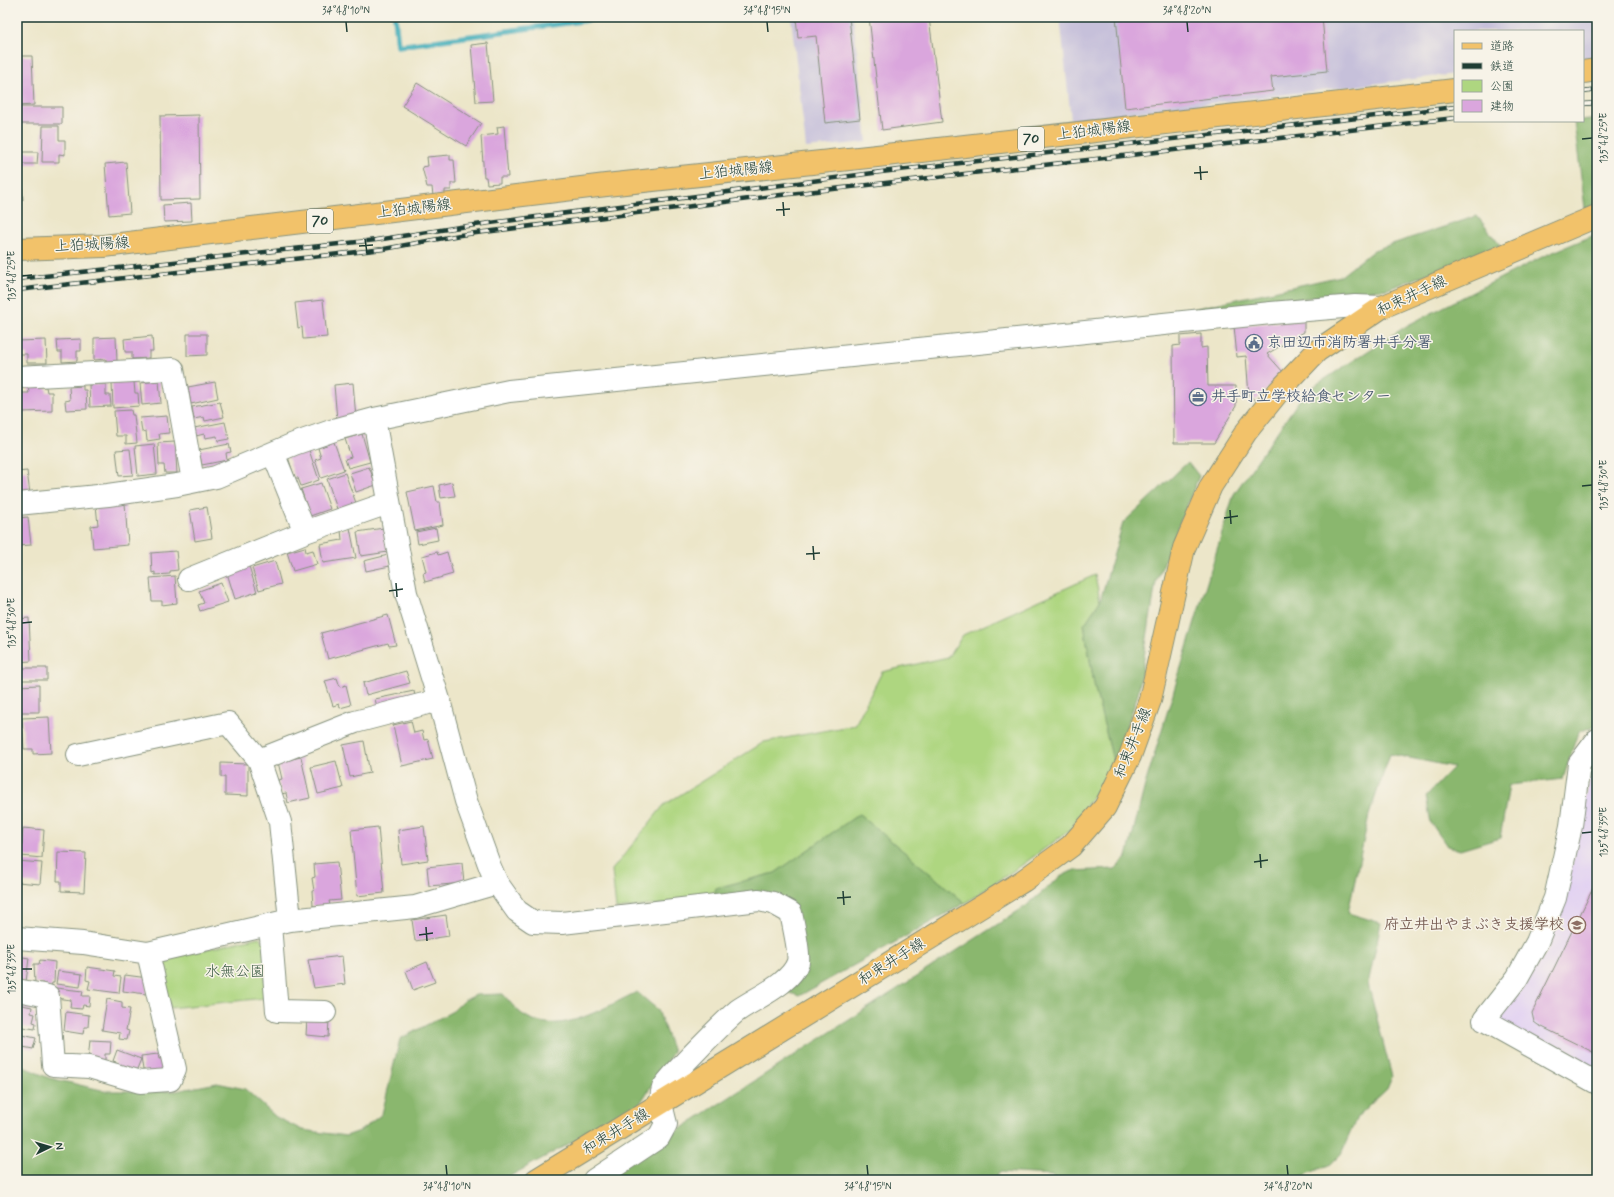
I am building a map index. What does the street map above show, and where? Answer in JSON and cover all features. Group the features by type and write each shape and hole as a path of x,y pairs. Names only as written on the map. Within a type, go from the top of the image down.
{"main road":[{"path":"1584,72 1597,70"},
{"name":"上狛城陽線","path":"17,249 104,246 606,185 877,156 1454,90"},
{"name":"和束井手線","path":"536,1180 1023,881 1071,846 1106,807 1130,756 1150,700 1184,548 1211,486 1246,432 1285,385 1318,351 1382,307 1597,216"}],"street":[{"path":"17,504 108,495 177,485 193,480 216,477 316,436 374,419 517,390 1264,314 1355,306 1382,307"},
{"path":"17,377 173,369 193,480"},
{"path":"374,419 388,503 406,593 439,700 466,801 497,883 517,911 533,922 562,923 759,900 773,903 790,913 795,931 798,961 787,978 736,1012 679,1068 663,1087 661,1104 666,1124 659,1137 594,1180"},
{"path":"273,453 306,532"},
{"path":"189,579 306,532 388,503"},
{"path":"259,760 355,722 439,700"},
{"path":"78,755 228,723 259,760 280,822 280,923 277,1011 325,1012"},
{"path":"1597,740 1579,764 1571,826 1555,898 1537,942 1517,978 1484,1020 1597,1083"},
{"path":"17,938 82,943 148,953 280,923 415,907 497,883"},
{"path":"17,990 48,996 53,1065 89,1067 140,1082 170,1080 175,1069 148,953"}],"shaded area":[{"path":"791,17 853,17 867,142 806,148"},
{"path":"1060,17 1597,17 1597,56 1584,58 1584,30 1454,30 1454,74 1071,120"},
{"name":"府立井出やまぶき支援学校","path":"1597,773 1597,1076 1498,1020 1528,981 1548,949 1565,900 1590,777"}],"green space":[{"path":"1597,119 1597,204 1585,208 1574,122 1584,122 1584,121"},
{"path":"1477,216 1500,245 1388,289 1179,312 1341,276 1374,250"},
{"path":"1597,234 1597,725 1578,732 1563,779 1509,785 1500,838 1460,850 1447,846 1431,823 1426,796 1454,767 1390,754 1369,815 1348,913 1381,923 1368,984 1392,1077 1387,1089 1357,1117 1341,1154 1331,1164 1293,1180 1054,1180 1052,1175 999,1172 994,1180 601,1180 1026,906 1060,877 1072,871 1115,869 1127,857 1145,785 1234,494 1305,392 1408,325 1546,255"},
{"path":"1188,462 1199,476 1156,582 1138,694 1114,764 1095,689 1084,625 1100,601 1123,523"},
{"path":"1095,575 1100,601 1084,625 1095,689 1114,764 1070,830 1022,865 965,903 859,814 775,873 716,888 713,899 616,909 612,870 664,805 764,742 855,725 882,672 948,657 963,635"},
{"path":"859,814 965,903 799,996 787,992 797,912 713,899 716,888 775,873"},
{"name":"水無公園","path":"259,937 267,944 265,998 170,1008 159,960"},
{"path":"637,992 658,1010 673,1052 639,1105 503,1180 17,1180 17,1064 49,1078 106,1091 176,1091 217,1083 245,1089 276,1117 302,1130 346,1136 360,1131 382,1114 400,1039 453,1011 463,1001 476,995 503,994 522,1014 536,1021 551,1023 566,1022 581,1018"}],"building":[{"path":"796,17 849,17 860,119 825,123 816,36 798,38"},
{"path":"869,17 929,17 942,122 882,130"},
{"path":"1116,17 1322,17 1327,71 1271,77 1273,91 1125,108"},
{"path":"488,43 493,101 476,102 471,45"},
{"path":"17,56 32,56 34,105 17,106"},
{"path":"417,83 481,123 466,146 402,106"},
{"path":"17,107 62,107 62,124 17,124"},
{"path":"199,115 200,199 161,200 160,116"},
{"path":"43,126 59,126 59,140 65,140 65,155 59,154 59,162 42,162"},
{"path":"504,126 508,177 500,177 500,183 487,184 486,177 484,177 481,136 498,134 497,127"},
{"path":"17,152 38,152 37,164 17,164"},
{"path":"450,155 450,160 454,160 456,183 451,183 451,190 445,190 445,195 433,196 432,187 427,187 422,167 428,166 427,157"},
{"path":"126,162 130,213 109,215 105,164"},
{"path":"17,167 21,167 23,200 17,201"},
{"path":"191,203 192,221 164,222 163,205"},
{"path":"323,300 327,337 303,339 302,327 298,328 295,303"},
{"path":"1304,320 1304,332 1267,354 1284,373 1256,400 1249,396 1246,356 1237,357 1234,326"},
{"path":"187,334 207,334 207,355 187,356"},
{"path":"1201,334 1201,348 1207,347 1208,386 1236,386 1236,406 1214,443 1174,443 1173,346 1180,345 1180,336"},
{"path":"152,336 153,351 149,351 149,358 132,359 132,352 125,352 124,339"},
{"path":"116,337 117,362 106,362 106,359 94,360 94,338"},
{"path":"81,339 81,351 77,351 77,361 62,362 62,352 58,352 57,340"},
{"path":"46,340 47,363 27,363 27,354 17,354 17,341"},
{"path":"159,381 161,403 142,405 140,383"},
{"path":"134,382 135,393 138,393 139,406 113,408 112,383"},
{"path":"215,382 218,398 191,404 188,387"},
{"path":"353,383 356,418 337,420 334,385"},
{"path":"106,384 106,395 110,395 111,406 90,407 89,385"},
{"path":"83,386 83,390 86,390 87,409 66,410 65,401 70,400 69,387"},
{"path":"28,387 46,387 47,392 52,392 52,411 22,412 21,393 29,393"},
{"path":"220,402 224,417 205,421 204,417 194,419 192,407"},
{"path":"131,410 132,415 134,415 137,443 126,444 126,436 116,436 114,411"},
{"path":"167,416 169,433 159,434 160,439 147,441 146,431 142,432 140,418"},
{"path":"225,422 229,439 218,441 217,436 205,438 204,434 196,436 194,428"},
{"path":"362,434 370,462 348,468 345,459 351,457 345,439"},
{"path":"175,442 177,473 165,473 164,465 159,465 158,443"},
{"path":"334,442 344,470 321,478 315,460 321,458 318,448"},
{"path":"154,444 157,474 138,476 135,446"},
{"path":"229,444 231,452 226,453 227,460 202,465 199,450"},
{"path":"130,449 133,475 119,476 116,450"},
{"path":"309,450 319,480 301,486 298,478 295,478 288,457"},
{"path":"369,467 376,485 356,492 350,473"},
{"path":"27,471 30,494 17,495 17,472"},
{"path":"345,473 356,503 337,509 327,479"},
{"path":"452,482 455,496 441,498 439,485"},
{"path":"321,483 330,509 310,516 301,489"},
{"path":"434,486 437,502 440,502 443,525 415,531 407,492"},
{"path":"125,503 128,545 93,548 91,526 98,525 96,505"},
{"path":"207,507 212,538 195,541 190,510"},
{"path":"28,517 31,545 17,546 17,518"},
{"path":"350,528 356,558 323,563 320,544 342,540 341,530"},
{"path":"384,528 388,552 361,556 357,532"},
{"path":"436,528 438,540 418,544 416,532"},
{"path":"305,547 306,552 313,550 317,564 293,571 287,552"},
{"path":"176,551 178,570 170,571 170,574 155,575 155,572 152,573 151,553"},
{"path":"437,552 438,555 447,552 453,574 425,582 423,573 426,572 422,556"},
{"path":"388,555 390,566 366,571 364,561"},
{"path":"275,561 281,584 259,590 252,568"},
{"path":"249,566 257,592 235,599 227,573"},
{"path":"175,576 177,603 162,605 162,601 152,601 150,578"},
{"path":"221,583 228,602 200,611 198,605 204,603 199,591"},
{"path":"388,615 396,645 389,646 388,643 328,659 321,633"},
{"path":"29,618 31,661 18,662 17,619"},
{"path":"17,668 47,668 47,680 17,680"},
{"path":"406,671 410,683 366,695 363,683"},
{"path":"337,678 340,687 346,685 351,705 340,708 339,704 333,706 325,681"},
{"path":"39,685 39,712 17,712 17,686"},
{"path":"414,691 416,702 377,707 375,699"},
{"path":"49,717 51,753 33,754 33,749 24,749 22,718"},
{"path":"411,721 414,733 422,731 424,740 428,739 433,759 402,766 393,725"},
{"path":"364,741 370,773 350,777 343,745"},
{"path":"301,757 310,798 288,803 286,793 281,794 278,780 282,779 278,762"},
{"path":"336,761 343,788 318,794 311,767"},
{"path":"221,763 248,764 248,796 225,795 225,777 221,777"},
{"path":"424,826 428,860 401,864 398,830"},
{"path":"378,827 384,893 357,896 351,830"},
{"path":"23,828 44,830 42,858 21,856"},
{"path":"58,852 86,853 84,892 61,891 61,881 57,881"},
{"path":"17,861 42,863 40,884 17,882"},
{"path":"337,862 341,900 329,901 330,905 313,906 312,891 314,891 312,878 315,877 314,864"},
{"path":"462,863 464,883 429,886 427,867"},
{"path":"1597,880 1597,1054 1538,1025 1534,1022 1532,1013"},
{"path":"446,915 449,936 415,941 412,920"},
{"path":"17,956 29,958 26,982 17,981"},
{"path":"342,956 345,984 314,988 308,960"},
{"path":"40,960 55,962 54,983 52,983 51,988 42,987 43,983 35,983 34,964 39,964"},
{"path":"427,962 435,982 413,990 406,971"},
{"path":"87,967 115,971 114,976 121,977 119,993 88,989 90,981 86,980"},
{"path":"58,971 82,974 80,987 56,984"},
{"path":"125,975 148,978 146,994 123,991"},
{"path":"56,988 83,991 82,996 90,996 89,1006 83,1005 82,1009 70,1008 71,1000 55,998"},
{"path":"107,999 122,1002 122,1008 130,1009 126,1030 129,1031 127,1040 119,1039 120,1033 102,1030"},
{"path":"17,1004 32,1007 31,1013 35,1014 33,1022 36,1023 35,1029 17,1026"},
{"path":"66,1012 89,1015 88,1027 84,1027 83,1034 64,1031"},
{"path":"307,1019 329,1020 328,1037 306,1035"},
{"path":"17,1034 36,1038 33,1049 23,1047 22,1053 17,1052"},
{"path":"90,1040 111,1041 110,1054 105,1054 105,1061 88,1060"},
{"path":"117,1050 141,1059 135,1074 114,1066 116,1062 113,1061"},
{"path":"158,1054 159,1059 166,1058 167,1067 163,1068 163,1073 146,1075 145,1070 143,1070 141,1056"}],"waterway":[{"path":"395,17 398,46 610,17"}],"railway":[{"path":"1584,92 1597,90"},
{"path":"1584,104 1597,103"},
{"path":"17,279 376,240 460,227 881,172 1454,107"},
{"path":"17,290 384,249 460,235 781,195 1454,118"}],"place":[{"name":"京田辺市消防署井手分署","path":"1254,343"},
{"name":"井手町立学校給食センター","path":"1198,397"},
{"name":"府立井出やまぶき支援学校","path":"1577,925"}]}
